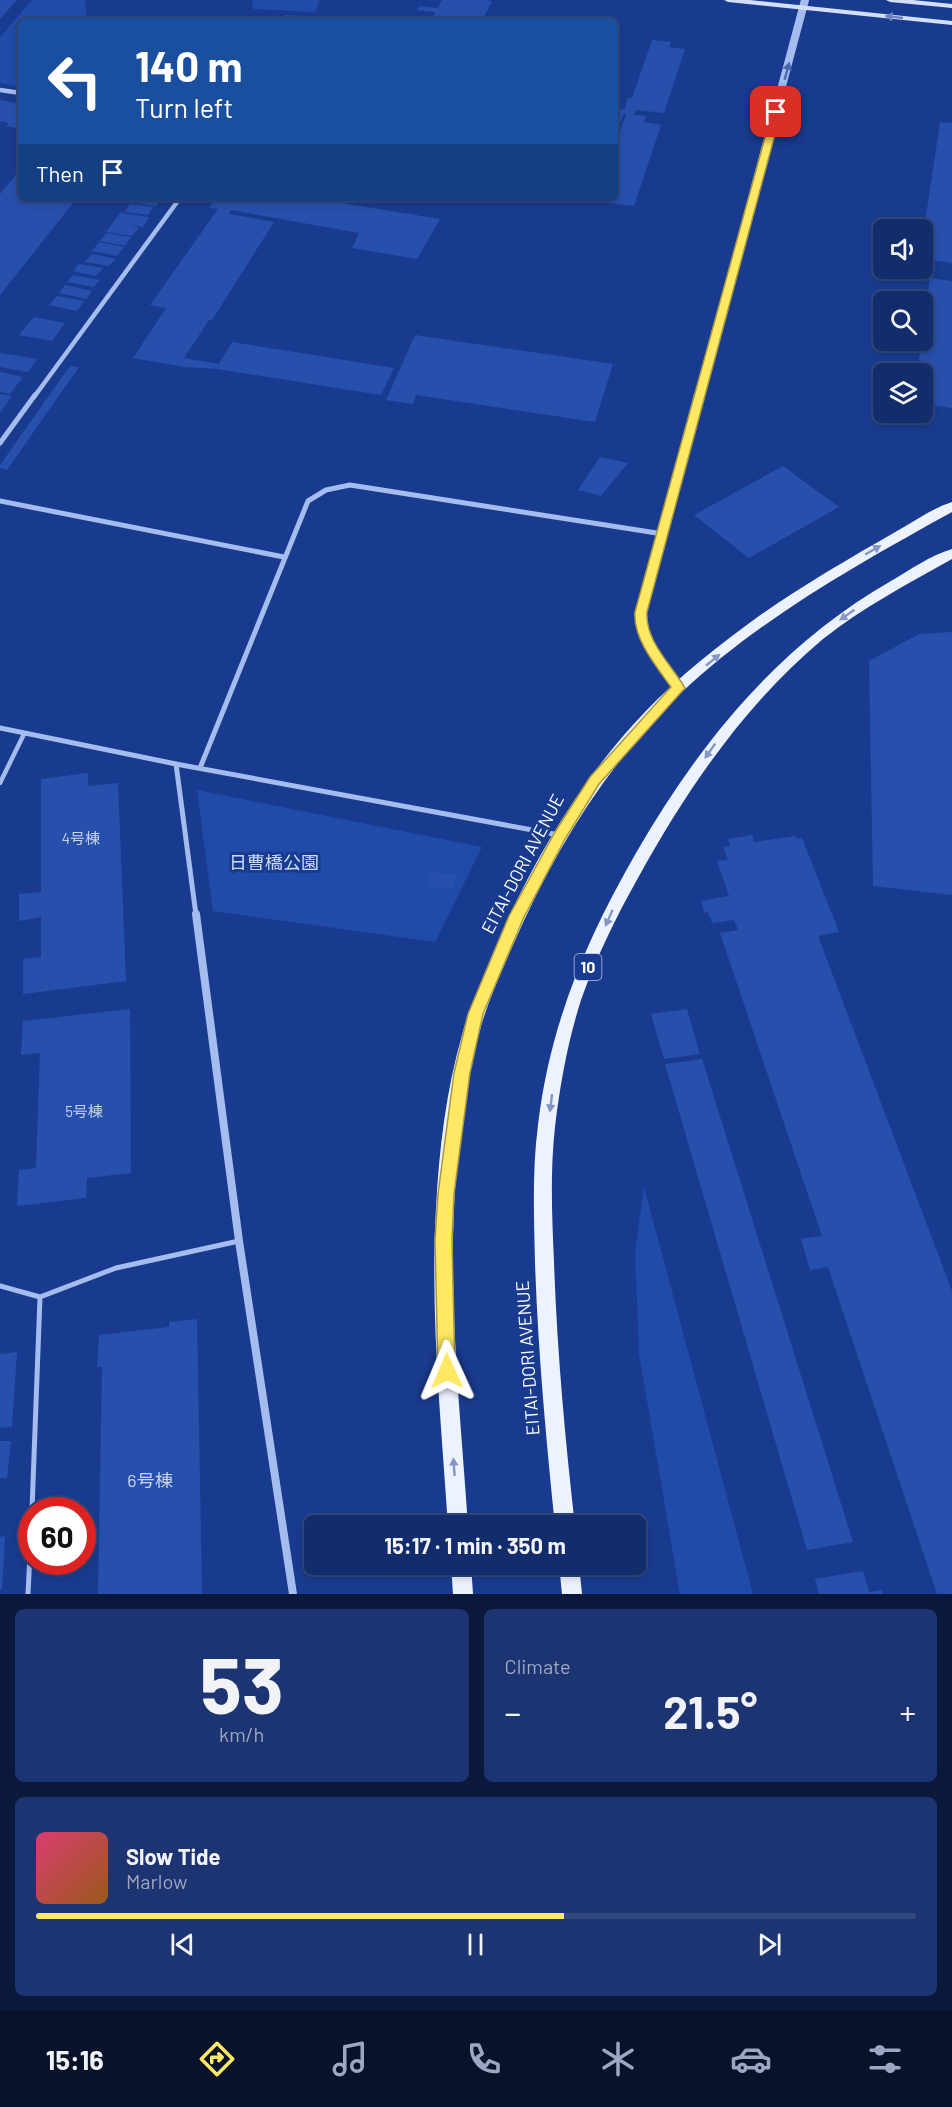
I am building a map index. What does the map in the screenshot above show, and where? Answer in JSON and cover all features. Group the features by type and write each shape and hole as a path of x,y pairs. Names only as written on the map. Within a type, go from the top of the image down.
{"main road":[{"path":"728,0 804,4 952,23"},
{"path":"890,0 952,6"},
{"name":"EITAI-DORI AVENUE","path":"457,1515 447,1371 443,1240 452,1135 462,1073 476,1014 517,916 560,836 594,780 679,688 755,626 813,585 952,506"},
{"name":"EITAI-DORI AVENUE","path":"564,1515 555,1435 545,1298 543,1169 554,1081 573,1001 610,912 660,823 714,745 751,698 819,634 872,598 952,554"},
{"path":"462,1575 463,1594"},
{"path":"570,1575 572,1594"}],"street":[{"path":"679,688 653,652 640,623 641,612 804,4"},
{"path":"0,90 18,93"},
{"path":"0,443 178,201"},
{"path":"200,768 308,501 326,490 350,485 663,535"},
{"path":"0,501 284,558"},
{"path":"0,729 560,836"},
{"path":"176,764 239,1241 293,1594"}],"lane":[{"path":"0,783 24,734"},
{"path":"0,1286 40,1297 116,1269 239,1241"},
{"path":"33,1497 40,1297"},
{"path":"28,1594 29,1575"}],"green space":[{"path":"32,0 85,0 87,18 18,18 18,86 0,83 0,37"},
{"path":"252,0 320,0 315,12 253,9"},
{"name":"日曹橋公園","path":"197,790 482,847 435,942 213,911"},
{"path":"644,1187 753,1594 680,1594 639,1354 635,1252"}],"building":[{"path":"0,0 17,0 0,19"},
{"path":"442,0 492,1 484,18 432,18 435,12 417,10 420,6 438,8"},
{"path":"285,15 309,16 308,18 284,18"},
{"path":"652,40 671,42 669,47 685,49 664,113 636,110 634,115 646,116 644,122 661,125 634,206 592,201 618,201 618,137 626,114 618,123 618,110 625,108 628,98 632,98"},
{"path":"0,100 18,103 18,128 6,126 9,123 0,121"},
{"path":"940,122 952,123 952,263 933,260 933,219 926,219"},
{"path":"18,172 18,201 75,201 0,295 0,194"},
{"path":"132,201 160,201 156,206"},
{"path":"214,201 330,201 440,219 417,259 352,248 359,233 231,210 229,214 274,222 212,320 209,320 184,358 219,364 232,342 394,368 381,395 133,358 166,308 150,305 218,209 209,208"},
{"path":"130,204 153,207 148,215 125,212"},
{"path":"120,213 149,217 143,227 130,225 139,228 132,236 106,232"},
{"path":"106,233 131,237 125,246 100,241"},
{"path":"99,242 124,247 117,256 92,251"},
{"path":"92,254 116,259 109,266 85,262"},
{"path":"79,264 103,268 96,276 73,271"},
{"path":"73,275 100,280 94,287 67,282"},
{"path":"930,279 952,281 952,408 933,405 933,363 918,363 920,351 933,351 933,291 928,291"},
{"path":"65,285 92,291 86,299 59,293"},
{"path":"57,296 84,301 77,311 49,305"},
{"path":"34,317 65,323 52,341 19,335"},
{"path":"415,335 613,364 595,422 416,395 413,404 386,400"},
{"path":"0,353 37,359 28,372 0,367"},
{"path":"70,366 79,367 7,470 0,468 0,465"},
{"path":"0,372 23,377 10,394 0,392"},
{"path":"0,394 12,396 0,413"},
{"path":"600,457 628,463 601,496 578,490"},
{"path":"783,466 839,507 749,558 694,515"},
{"path":"952,632 952,895 873,886 869,661 919,634"},
{"path":"88,773 88,786 118,783 126,981 23,994 23,959 41,957 41,917 19,921 19,894 41,892 41,779"},
{"path":"752,835 754,842 796,836 797,839 802,838 839,932 818,936 952,1291 952,1594 937,1594 828,1267 810,1270 801,1239 822,1236 720,933 738,930 734,920 712,923 701,901 729,896 717,861 728,860 723,847 730,846 728,839"},
{"path":"429,871 456,875 453,890 426,886"},
{"path":"130,1009 131,1173 87,1178 86,1198 17,1206 19,1170 36,1168 40,1053 21,1055 23,1021"},
{"path":"687,1009 700,1054 664,1059 651,1014"},
{"path":"702,1059 853,1542 807,1550 665,1064"},
{"path":"197,1319 202,1594 98,1594 102,1367 97,1367 99,1335 169,1327 169,1322"},
{"path":"17,1352 12,1427 0,1428 0,1354"},
{"path":"0,1441 11,1441 7,1478 0,1478"},
{"path":"5,1536 2,1589 0,1589 0,1537"},
{"path":"863,1571 869,1592 882,1590 883,1594 819,1594 815,1579"}],"route":[{"path":"447,1371 443,1240 446,1194 462,1073 476,1014 517,916 560,836 594,780 679,688 653,652 640,623 641,612 776,112"}]}
